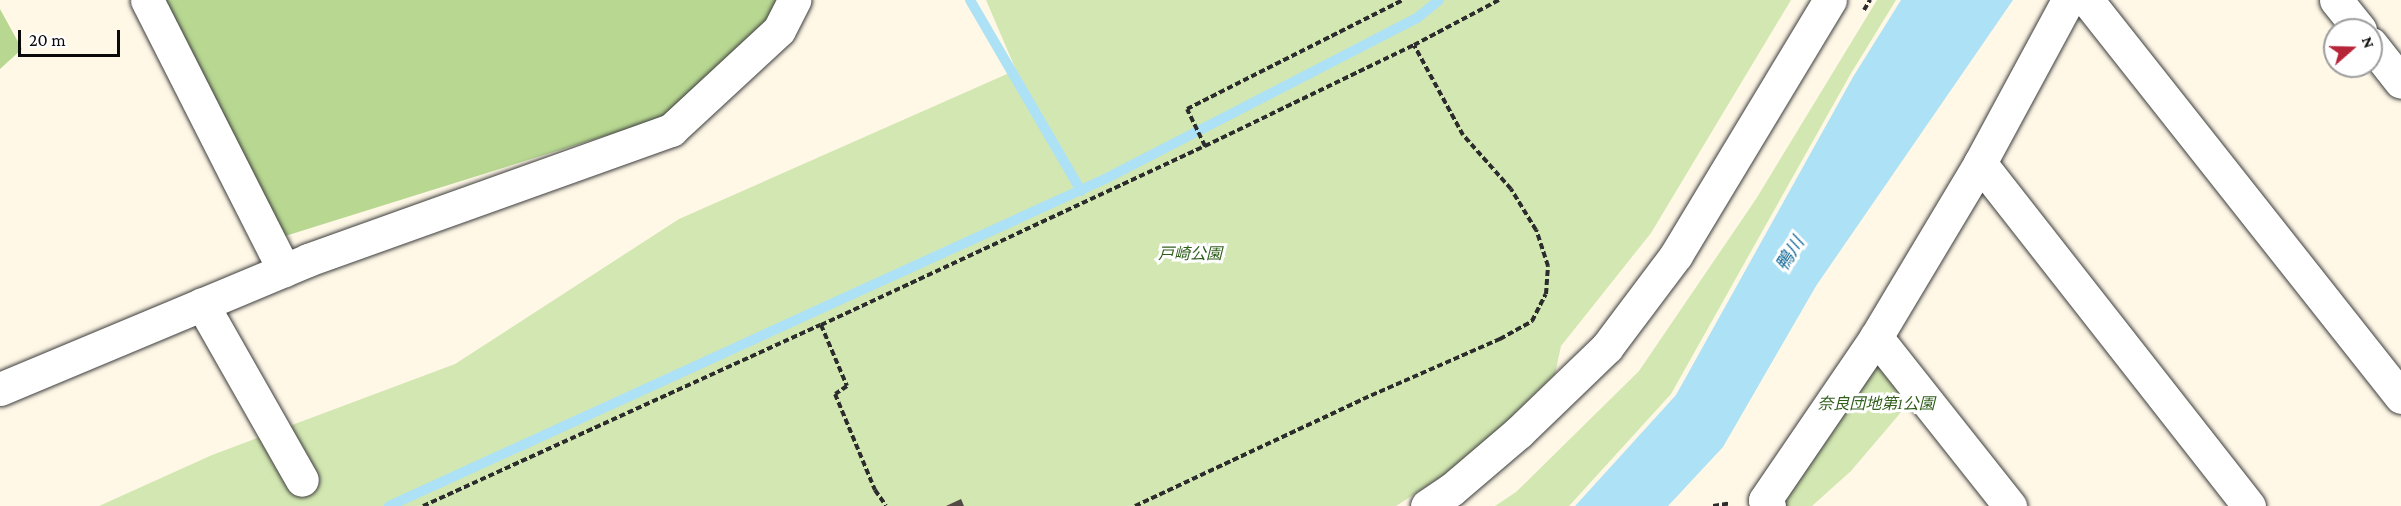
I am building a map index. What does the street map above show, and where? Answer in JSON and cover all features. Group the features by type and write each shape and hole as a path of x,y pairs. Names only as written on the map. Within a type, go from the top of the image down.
{"street":[{"path":"147,0 284,270"},
{"path":"0,389 284,270 671,130 779,30 794,0"},
{"path":"1427,506 1451,490 1519,432 1607,347 1676,255 1830,0"},
{"path":"1769,506 1765,500 1876,337 1980,163 2068,0"},
{"path":"2087,0 2401,397"},
{"path":"2336,0 2350,18"},
{"path":"2383,59 2401,82"},
{"path":"1980,163 2249,506"},
{"path":"202,304 302,480"},
{"path":"1876,337 2010,506"}],"path":[{"path":"1205,146 1187,109 1403,0"},
{"path":"423,506 821,326 1205,146 1414,45 1499,0"},
{"path":"1135,506 1363,399 1500,339 1532,321 1546,294 1548,266 1536,230 1510,189 1463,135 1414,45"},
{"path":"821,326 847,386 835,394 875,490 886,506"}],"green space":[{"path":"146,0 778,0 770,17 669,116 282,237"},
{"name":"戸崎公園","path":"986,0 1791,0 1651,233 1561,346 1555,374 1496,432 1444,475 1396,506 99,506 212,455 455,364 679,219 1016,70"},
{"path":"1877,0 1896,0 1850,75 1671,394 1569,506 1495,506 1516,492 1639,371 1756,199"},
{"path":"0,9 22,49 0,69"},
{"name":"奈良団地第1公園","path":"1880,357 1914,397 1851,471 1812,506 1784,506 1784,490"}],"water":[{"name":"鴨川","path":"1901,0 2013,0 1816,286 1723,447 1668,506 1575,506 1676,395 1853,77"}],"building":[{"path":"961,499 964,506 946,506"}],"waterway":[{"path":"970,0 1081,191"},
{"path":"389,506 1105,179 1417,18 1439,0"}]}
